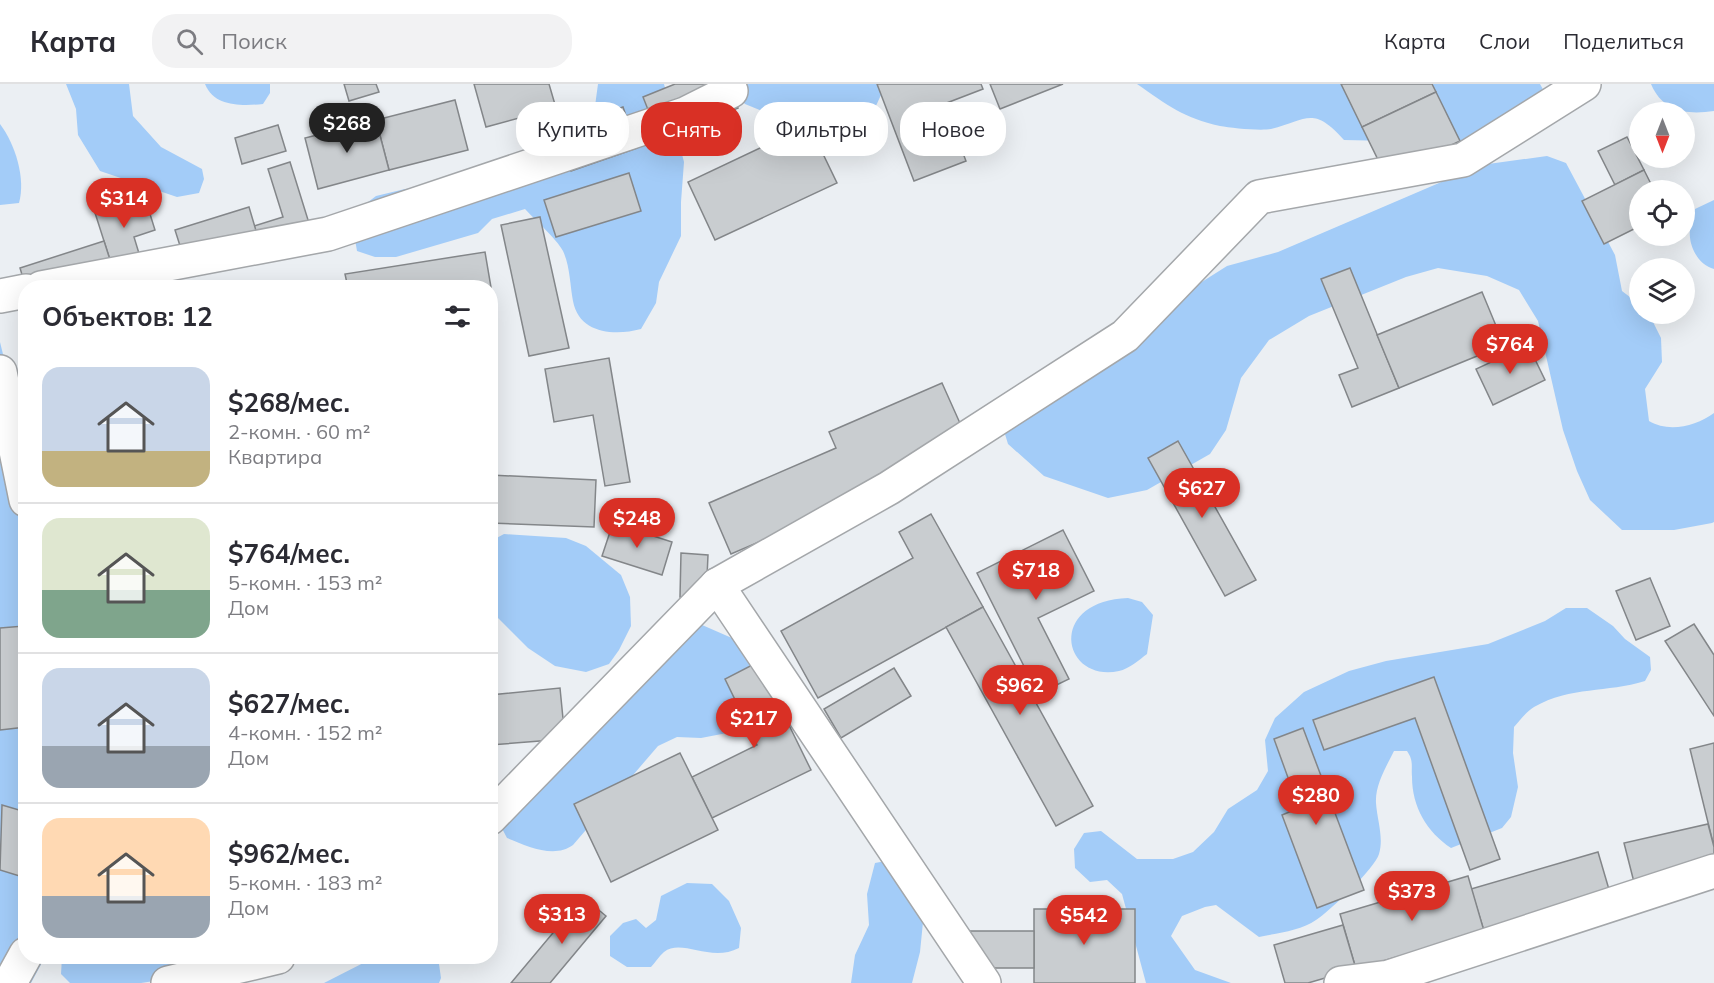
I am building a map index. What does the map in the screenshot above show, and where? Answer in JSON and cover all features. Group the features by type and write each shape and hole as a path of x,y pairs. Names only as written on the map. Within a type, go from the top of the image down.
{"lane":[{"path":"498,810 717,585 889,488 1125,336 1259,197 1463,160 1584,84"},
{"path":"84,280 328,234 685,114 731,91"},
{"path":"0,296 18,293"},
{"path":"0,372 18,461"},
{"path":"717,585 984,983"},
{"path":"1341,983 1389,977 1714,871"},
{"path":"9,983 20,964"},
{"path":"168,983 248,964"}],"shaded area":[{"path":"66,84 129,84 133,116 161,147 202,169 204,179 199,193 177,197 100,171 78,135 76,109"},
{"path":"205,84 270,84 270,93 263,104 238,105 215,97"},
{"path":"598,84 664,84 669,102 641,102 641,156 682,156 684,162 681,236 659,282 656,303 641,329 610,332 590,326 582,320 573,301 563,251 551,235 525,209 492,219 478,233 396,257 375,257 357,251 352,222 359,209 376,196 405,189 431,187 552,156 629,156 629,102 596,102"},
{"path":"727,84 886,84 878,102 754,102 754,108 745,104"},
{"path":"1137,84 1540,84 1550,102 1483,143 1344,140 1325,122 1309,118 1266,130 1231,128 1207,123 1176,110"},
{"path":"1651,84 1714,84 1714,111 1695,112 1695,102 1663,102"},
{"path":"0,124 18,162 21,183 19,203 0,205"},
{"path":"1547,156 1566,163 1615,255 1622,291 1629,296 1629,324 1654,324 1661,338 1662,362 1645,389 1649,421 1665,427 1674,427 1691,424 1714,413 1714,522 1674,530 1622,530 1590,500 1577,471 1563,430 1538,321 1519,290 1487,276 1438,268 1406,277 1309,316 1269,340 1241,378 1226,430 1210,454 1147,490 1108,498 1044,476 1008,444 1001,421 1178,297 1227,266 1278,252 1481,165"},
{"path":"1714,200 1714,269 1703,263 1692,248 1692,246 1695,246 1695,209"},
{"path":"0,342 18,415 18,964 41,964 31,983 0,983"},
{"path":"504,534 566,538 586,546 621,575 630,597 631,626 609,664 586,672 555,666 528,648 498,618 498,537"},
{"path":"1128,598 1142,602 1153,615 1147,654 1119,671 1100,671 1085,665 1075,654 1071,640 1074,626 1084,612 1102,602"},
{"path":"1566,608 1587,608 1613,626 1625,639 1650,657 1651,670 1645,681 1548,700 1534,707 1524,716 1514,727 1513,753 1518,787 1511,817 1502,828 1451,848 1442,842 1422,818 1418,808 1413,788 1411,758 1407,751 1394,751 1382,776 1376,796 1381,835 1379,854 1361,879 1341,899 1310,924 1259,937 1216,905 1182,916 1171,936 1195,970 1231,983 1146,983 1122,894 1107,880 1090,882 1075,868 1074,849 1084,833 1101,831 1137,859 1173,859 1193,852 1214,832 1228,809 1257,790 1268,771 1265,740 1275,718 1304,692 1349,671 1386,661 1488,644 1545,621"},
{"path":"693,621 757,649 783,688 737,728 727,733 701,738 677,737 658,746 573,845 566,849 540,850 507,838 498,821 498,815"},
{"path":"907,857 926,892 920,952 912,983 851,983 855,955 869,925 867,894 875,863"},
{"path":"687,883 712,884 729,901 741,928 739,948 718,953 671,948 664,952 651,967 627,967 610,956 610,936 623,923 636,919 646,928 656,920 661,896"},
{"path":"62,964 209,964 180,977 141,983 70,983 61,974"},
{"path":"361,964 439,964 441,978 439,983 324,983"}],"building":[{"path":"344,84 376,84 379,92 349,101"},
{"path":"474,84 549,84 554,102 516,102 516,119 486,127"},
{"path":"675,84 729,84 736,102 645,102 643,97"},
{"path":"877,84 981,84 983,89 949,102 900,102 900,144 888,113 888,102 884,102"},
{"path":"990,84 1063,84 1006,107 1006,102 997,102"},
{"path":"1341,84 1432,84 1436,92 1362,127"},
{"path":"1436,92 1460,141 1386,176 1362,127"},
{"path":"455,100 468,150 389,170 376,120"},
{"path":"376,120 389,170 318,189 305,138"},
{"path":"278,125 286,151 242,164 235,138"},
{"path":"629,125 637,148 629,151"},
{"path":"1627,137 1629,168 1643,168 1644,170 1615,185 1598,151"},
{"path":"754,151 754,156 824,156 837,183 715,240 688,182"},
{"path":"566,156 614,156 571,171"},
{"path":"904,156 964,156 966,161 914,181"},
{"path":"290,162 313,236 262,251 254,226 283,217 268,169"},
{"path":"1644,170 1649,180 1629,180 1629,232 1604,244 1582,201"},
{"path":"629,173 641,211 556,237 544,200"},
{"path":"139,179 155,230 134,237 147,280 116,280 89,194"},
{"path":"249,207 262,251 189,274 175,230"},
{"path":"540,217 569,348 529,356 501,225"},
{"path":"104,241 116,280 24,280 20,268"},
{"path":"485,252 490,280 346,280 345,274"},
{"path":"1350,268 1399,388 1352,407 1339,375 1358,368 1321,279"},
{"path":"1482,292 1504,345 1399,388 1377,335"},
{"path":"1528,345 1545,380 1493,405 1476,369"},
{"path":"609,358 630,482 605,486 593,415 554,422 545,369"},
{"path":"942,383 972,450 731,554 709,503 836,448 829,432"},
{"path":"1178,441 1256,580 1225,596 1148,458"},
{"path":"498,475 596,480 594,527 498,523"},
{"path":"931,514 983,607 818,698 781,631 913,558 899,532"},
{"path":"613,523 672,542 662,575 602,556"},
{"path":"1063,530 1094,591 1038,618 1069,679 1038,694 977,573"},
{"path":"681,553 708,555 706,599 680,597"},
{"path":"1650,578 1670,626 1636,640 1616,591"},
{"path":"983,607 1093,806 1056,826 946,627"},
{"path":"1694,624 1714,655 1714,716 1665,641"},
{"path":"18,626 18,728 0,730 0,628"},
{"path":"758,662 811,770 712,818 692,777 757,745 725,679"},
{"path":"894,668 911,696 841,738 824,709"},
{"path":"1434,677 1500,859 1470,870 1415,718 1324,750 1313,720"},
{"path":"560,688 565,739 498,744 498,694"},
{"path":"1303,728 1364,890 1317,908 1282,815 1299,808 1274,739"},
{"path":"1714,743 1714,847 1690,749"},
{"path":"680,753 718,830 611,882 574,804"},
{"path":"2,805 18,810 18,876 0,870"},
{"path":"1708,824 1714,847 1714,871 1636,890 1624,843"},
{"path":"1598,852 1615,910 1484,931 1471,889"},
{"path":"1468,876 1484,931 1356,969 1340,914"},
{"path":"583,897 606,916 550,983 511,983"},
{"path":"1034,909 1135,909 1135,983 1034,983"},
{"path":"1343,925 1356,969 1308,983 1285,983 1274,945"},
{"path":"966,931 1034,931 1034,968 966,968"}]}
